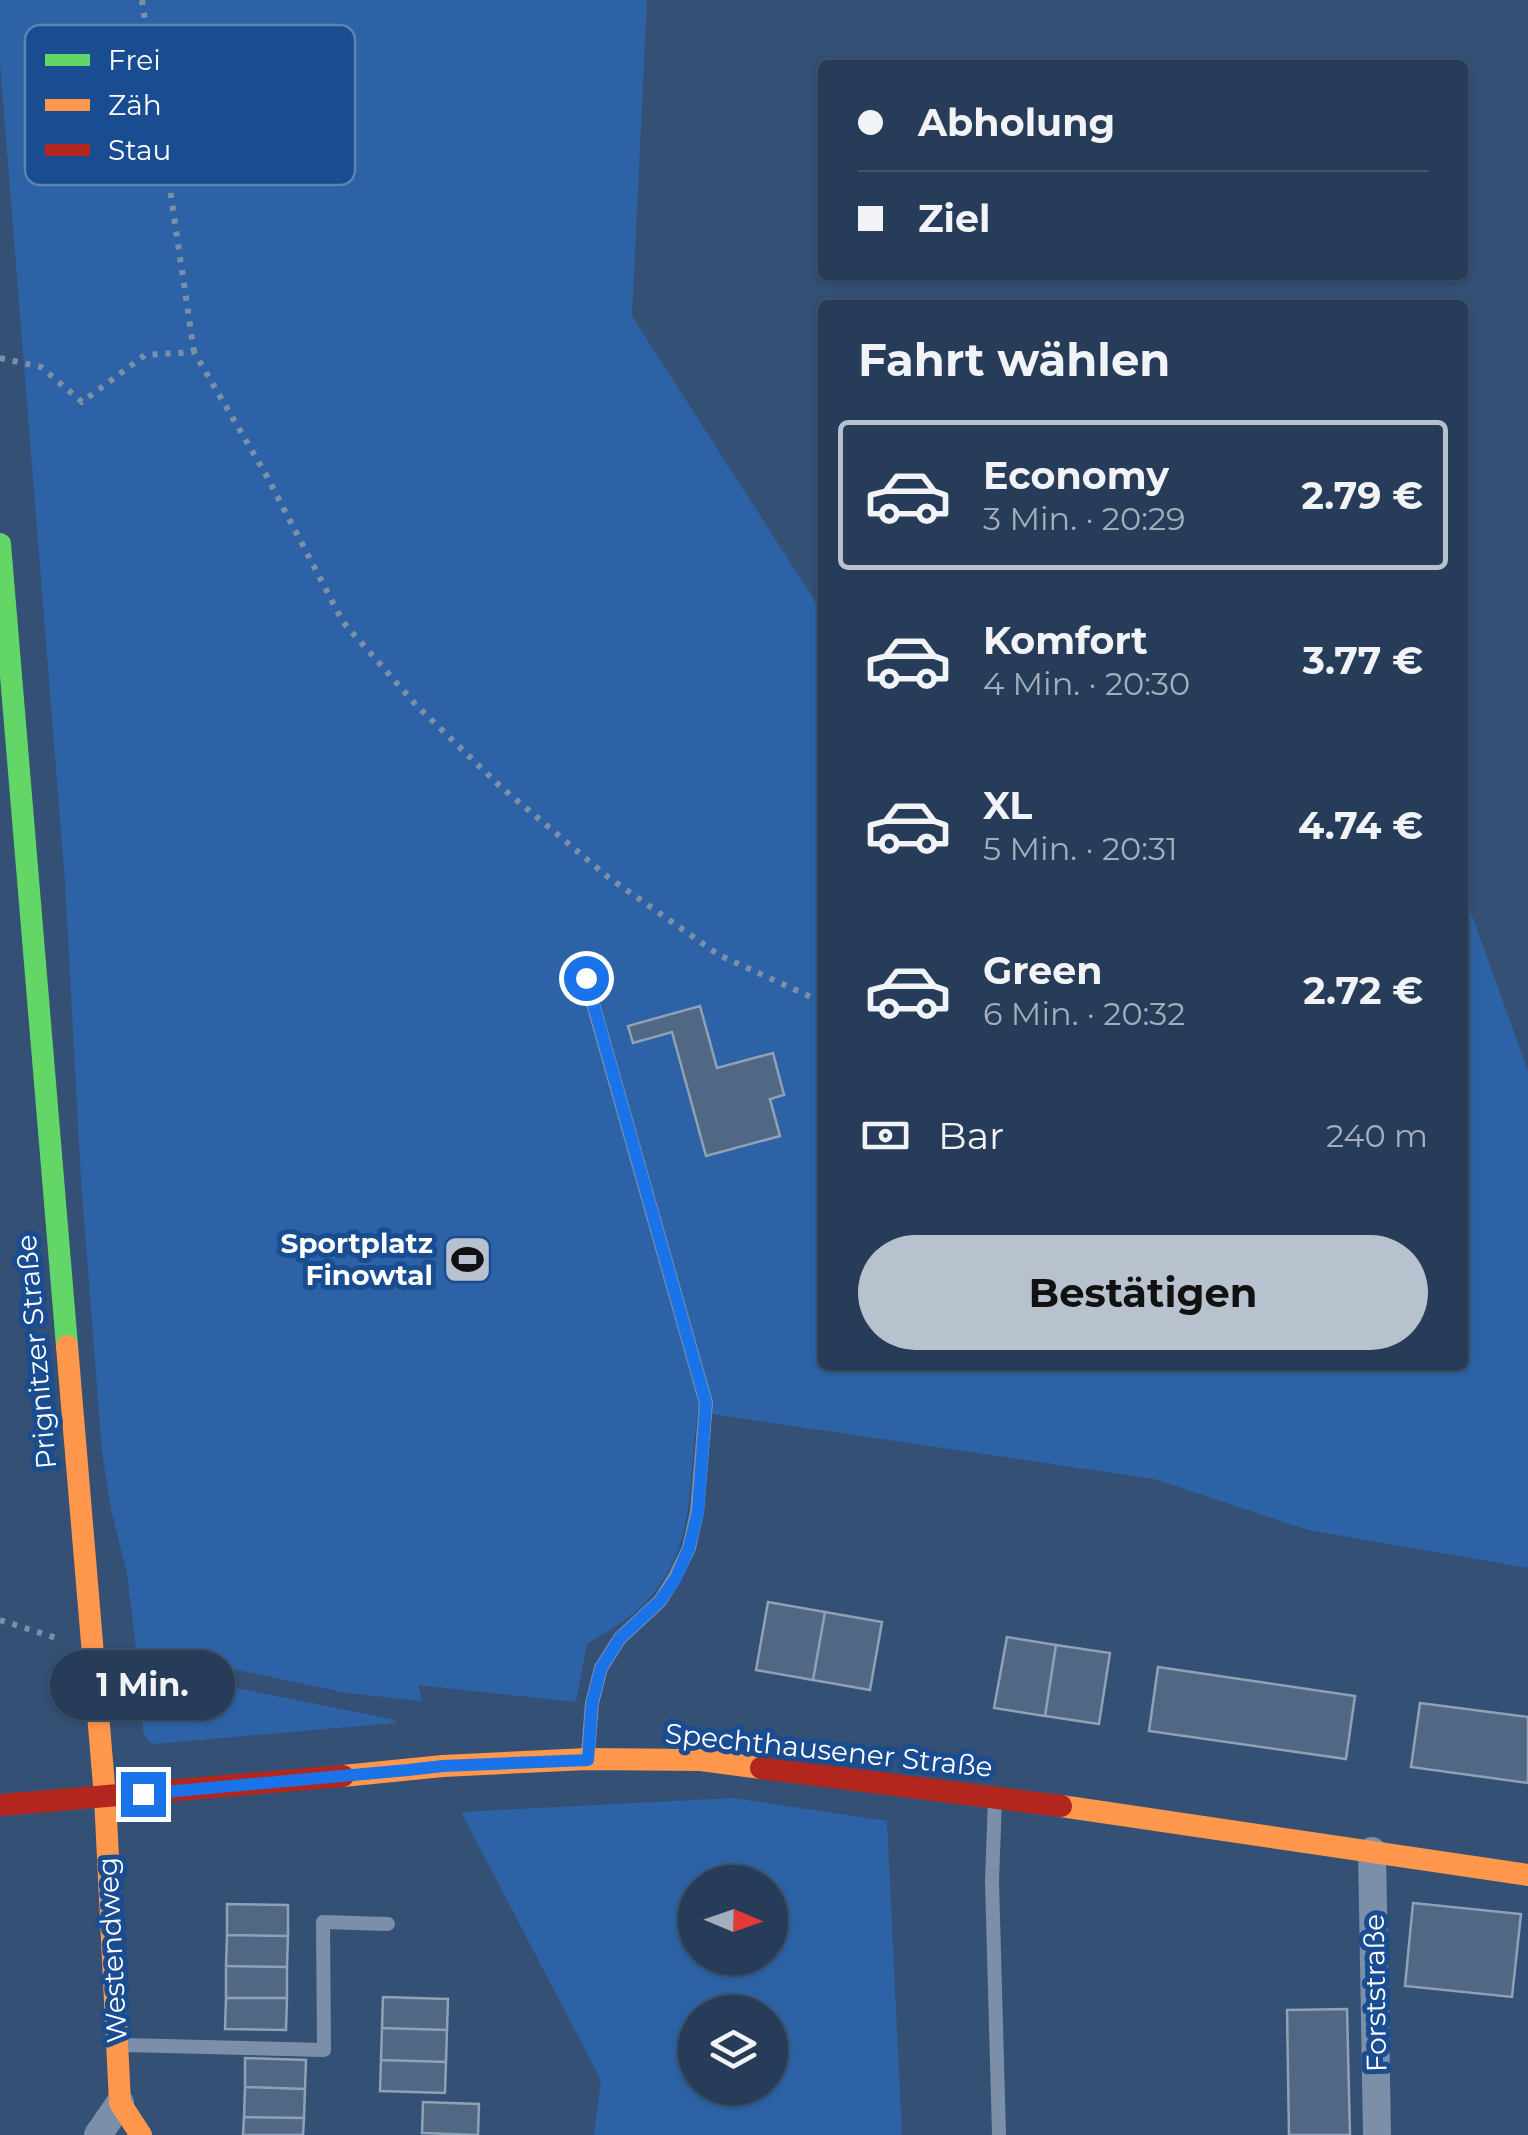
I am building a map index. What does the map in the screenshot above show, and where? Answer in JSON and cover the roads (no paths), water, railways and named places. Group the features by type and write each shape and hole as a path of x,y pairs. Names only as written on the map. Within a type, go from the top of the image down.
{"street":[{"name":"Prignitzer Straße","path":"0,544 105,1797"},
{"name":"Spechthausener Straße","path":"0,1805 443,1766 701,1760 1110,1812 1528,1875"},
{"name":"Westendweg","path":"105,1797 120,2102"},
{"name":"Forststraße","path":"1372,1851 1377,2135"},
{"path":"98,2135 120,2102 142,2135"}],"lane":[{"path":"586,978 706,1403 698,1512 689,1548 660,1601 620,1638 601,1668 592,1703 588,1760"},
{"path":"995,1798 992,1880 999,2135"},
{"path":"117,2045 324,2050 323,1922 388,1924"}],"place":[{"name":"Sportplatz Finowtal","path":"468,1259"}]}
